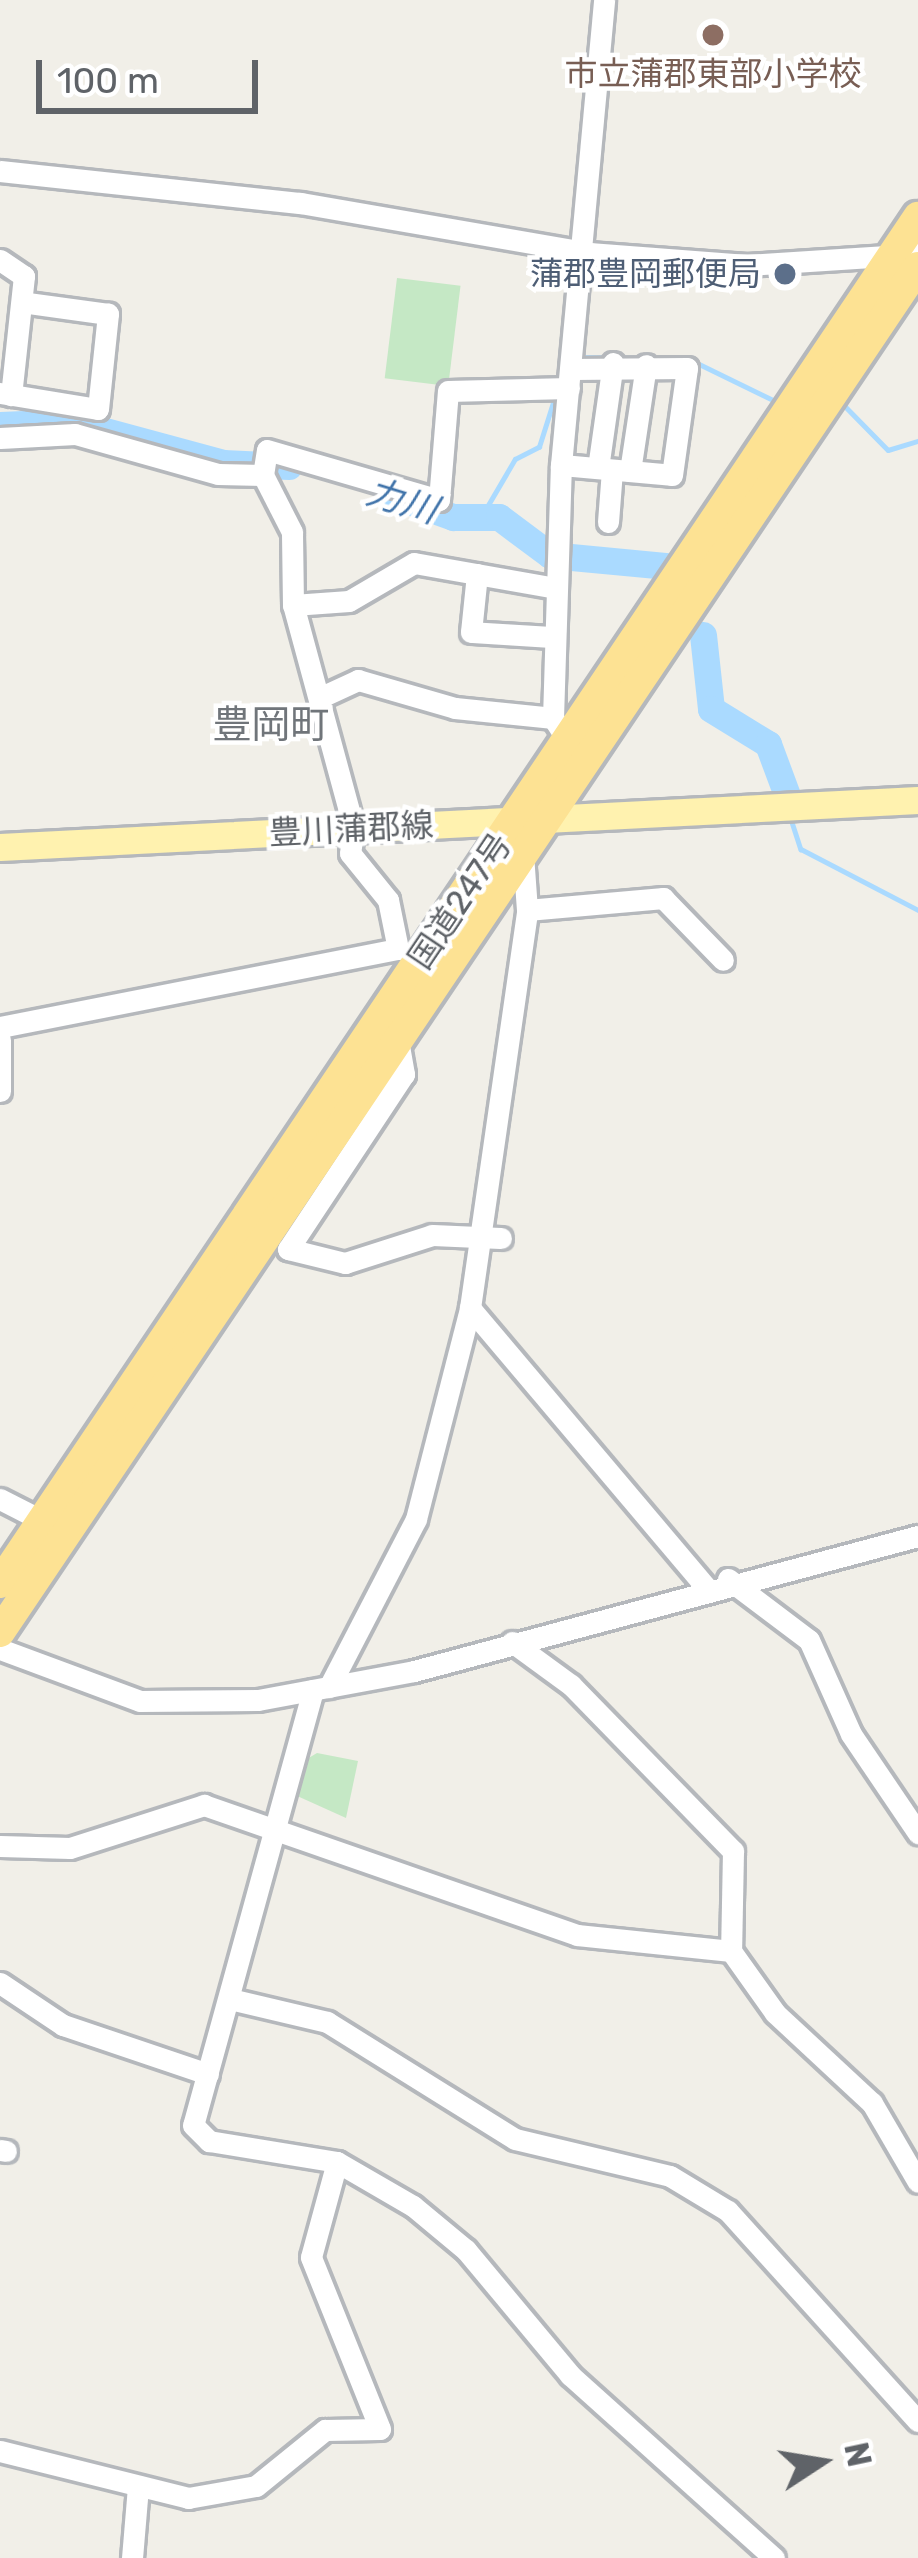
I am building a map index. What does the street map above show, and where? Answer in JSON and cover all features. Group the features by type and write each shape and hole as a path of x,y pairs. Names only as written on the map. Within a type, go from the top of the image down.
{"highway":[{"name":"国道247号","path":"0,1632 524,854 910,258 918,217"},
{"name":"国道247号","path":"0,1583 513,822 559,728 910,258"}],"main road":[{"name":"豊川蒲郡線","path":"0,847 918,800"}],"street":[{"path":"319,698 358,680 454,708 559,728 553,637 561,465 567,374 589,253 604,0"},
{"path":"0,170 300,203 589,253 747,265 910,258"},
{"path":"0,260 24,276 6,394 98,409 108,314 22,302"},
{"path":"608,522 613,363"},
{"path":"0,439 75,434 218,474 264,467 440,500 448,391 613,363 687,368 672,475 561,465"},
{"path":"613,470 646,365"},
{"path":"0,1027 398,949 388,900 350,854 354,829 293,605 292,532 264,467"},
{"path":"293,605 349,601 414,563 556,588"},
{"path":"477,574 471,632 553,637"},
{"path":"524,854 527,910 490,1238 416,1519 321,1689 193,2126 208,2141 338,2162 466,2250 570,2375 774,2558"},
{"path":"527,910 663,898 723,960"},
{"path":"483,914 522,933"},
{"path":"0,1040 0,1091"},
{"path":"398,1040 404,1074 288,1249 344,1263 432,1235 490,1238"},
{"path":"470,1308 705,1586"},
{"path":"0,1499 43,1521"},
{"path":"0,1649 140,1701 321,1689 512,1642 728,1580 918,1536"},
{"path":"728,1580 809,1640 851,1734 918,1833"},
{"path":"512,1642 571,1685 733,1851 731,1951 775,2013 872,2103 918,2182"},
{"path":"0,1846 70,1848 204,1805 577,1935 731,1951"},
{"path":"0,1983 63,2025 208,2074"},
{"path":"230,1999 327,2022 515,2139 670,2176 728,2211 918,2421"},
{"path":"0,2451 188,2498 256,2486 325,2430 380,2429 311,2257 338,2162"},
{"path":"132,2558 138,2486"}],"green space":[{"path":"397,278 461,286 448,386 385,378"},
{"path":"317,1753 358,1761 346,1818 295,1795 302,1762"}],"waterway":[{"name":"力川","path":"576,357 666,358"},
{"name":"力川","path":"689,359 775,401"},
{"name":"力川","path":"484,512 515,459 539,447 556,393"},
{"name":"力川","path":"843,404 888,450 918,441"},
{"name":"力川","path":"0,425 72,422 223,463 289,466"},
{"path":"395,496 453,517 499,517 550,555 667,566"},
{"path":"703,635 711,709 768,744 787,795"},
{"path":"790,816 801,849 918,910"}],"place":[{"name":"市立蒲郡東部小学校","path":"713,35"},
{"name":"蒲郡豊岡郵便局","path":"785,274"}],"district":[{"name":"豊岡町","path":"271,725"}]}
